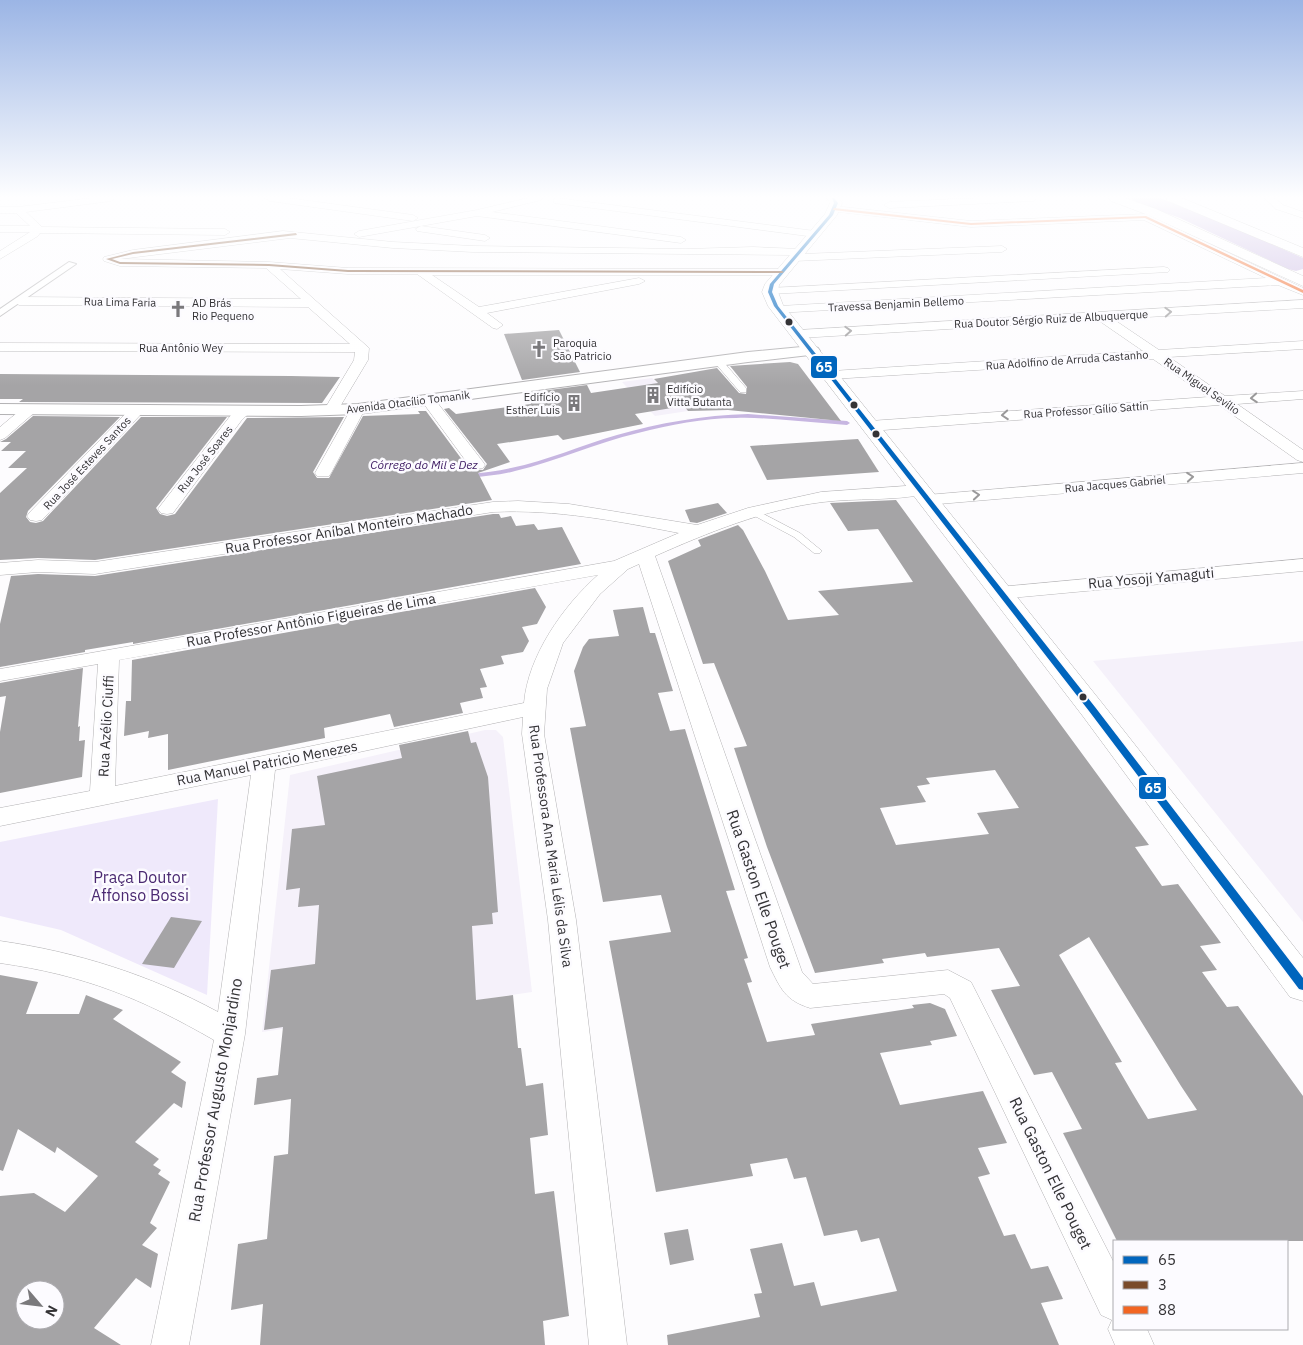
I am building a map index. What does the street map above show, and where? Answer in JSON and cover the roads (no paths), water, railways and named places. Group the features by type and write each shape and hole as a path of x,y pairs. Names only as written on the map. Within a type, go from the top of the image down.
{"main road":[{"path":"791,261 772,284 770,291 780,310 1092,709 1303,986"},
{"path":"1243,261 1258,271"},
{"path":"1256,261 1303,282"}],"street":[{"path":"113,261 120,263 269,266 348,271 782,272"},
{"path":"1237,261 1303,292"},
{"path":"0,313 72,264"},
{"path":"269,266 362,348 360,360 332,410"},
{"path":"418,270 497,325"},
{"path":"770,291 1164,270"},
{"path":"477,311 690,272"},
{"name":"Travessa Benjamin Bellemo","path":"780,310 1280,281"},
{"name":"Rua Lima Faria","path":"19,301 312,303"},
{"name":"Rua Doutor Sérgio Ruiz de Albuquerque","path":"800,334 1303,304"},
{"name":"Rua Miguel Sevílio","path":"1101,316 1303,457"},
{"name":"Rua Adolfino de Arruda Castanho","path":"832,375 1303,345"},
{"name":"Rua Antônio Wey","path":"0,347 362,348"},
{"name":"Avenida Otacílio Tomanik","path":"0,408 332,410 428,400 812,350"},
{"name":"Rua Professor Gílio Sattin","path":"870,426 1303,395"},
{"path":"428,400 477,465"},
{"path":"323,473 358,408"},
{"path":"0,435 30,409"},
{"name":"Rua José Esteves Santos","path":"36,516 138,410"},
{"name":"Rua José Soares","path":"167,509 236,418 245,410"},
{"name":"Rua Jacques Gabriel","path":"923,495 1303,468"},
{"name":"Rua Professora Ana Maria Lélis da Silva","path":"608,1345 562,920 533,734 536,689 553,642 592,590 633,560 698,532 754,512 821,497 923,495"},
{"name":"Rua Professor Aníbal Monteiro Machado","path":"0,569 38,566 95,568 152,561 493,506 519,504 618,517 698,532"},
{"name":"Rua Professor Antônio Figueiras de Lima","path":"0,675 633,560"},
{"name":"Rua Gaston Elle Pouget","path":"633,560 784,966 792,982 799,992 810,996 948,982 961,990 1113,1300"},
{"name":"Rua Yosoji Yamaguti","path":"999,592 1303,565"},
{"name":"Rua Azélio Ciuffi","path":"102,796 109,656"},
{"name":"Rua Manuel Patricio Menezes","path":"0,817 534,708"},
{"name":"Rua Professor Augusto Monjardino","path":"170,1345 230,1034 264,764"},
{"path":"0,952 67,965 110,978 175,1004 230,1034"},
{"path":"1128,1330 1135,1345"}],"lane":[{"path":"718,361 742,390"},
{"path":"754,512 798,535 817,551"}],"waterway":[{"path":"1289,261 1296,264"},
{"name":"Córrego do Mil e Dez","path":"470,476 513,470 618,436 707,418 748,416 847,423"}],"place":[{"name":"AD Brás Rio Pequeno","path":"178,309"},
{"name":"Paroquia São Patricio","path":"539,349"},
{"name":"Edifício Vitta Butanta","path":"653,395"},
{"name":"Edifício Esther Luis","path":"574,403"}],"park label":[{"name":"Praça Doutor Affonso Bossi","path":"140,886"}]}
